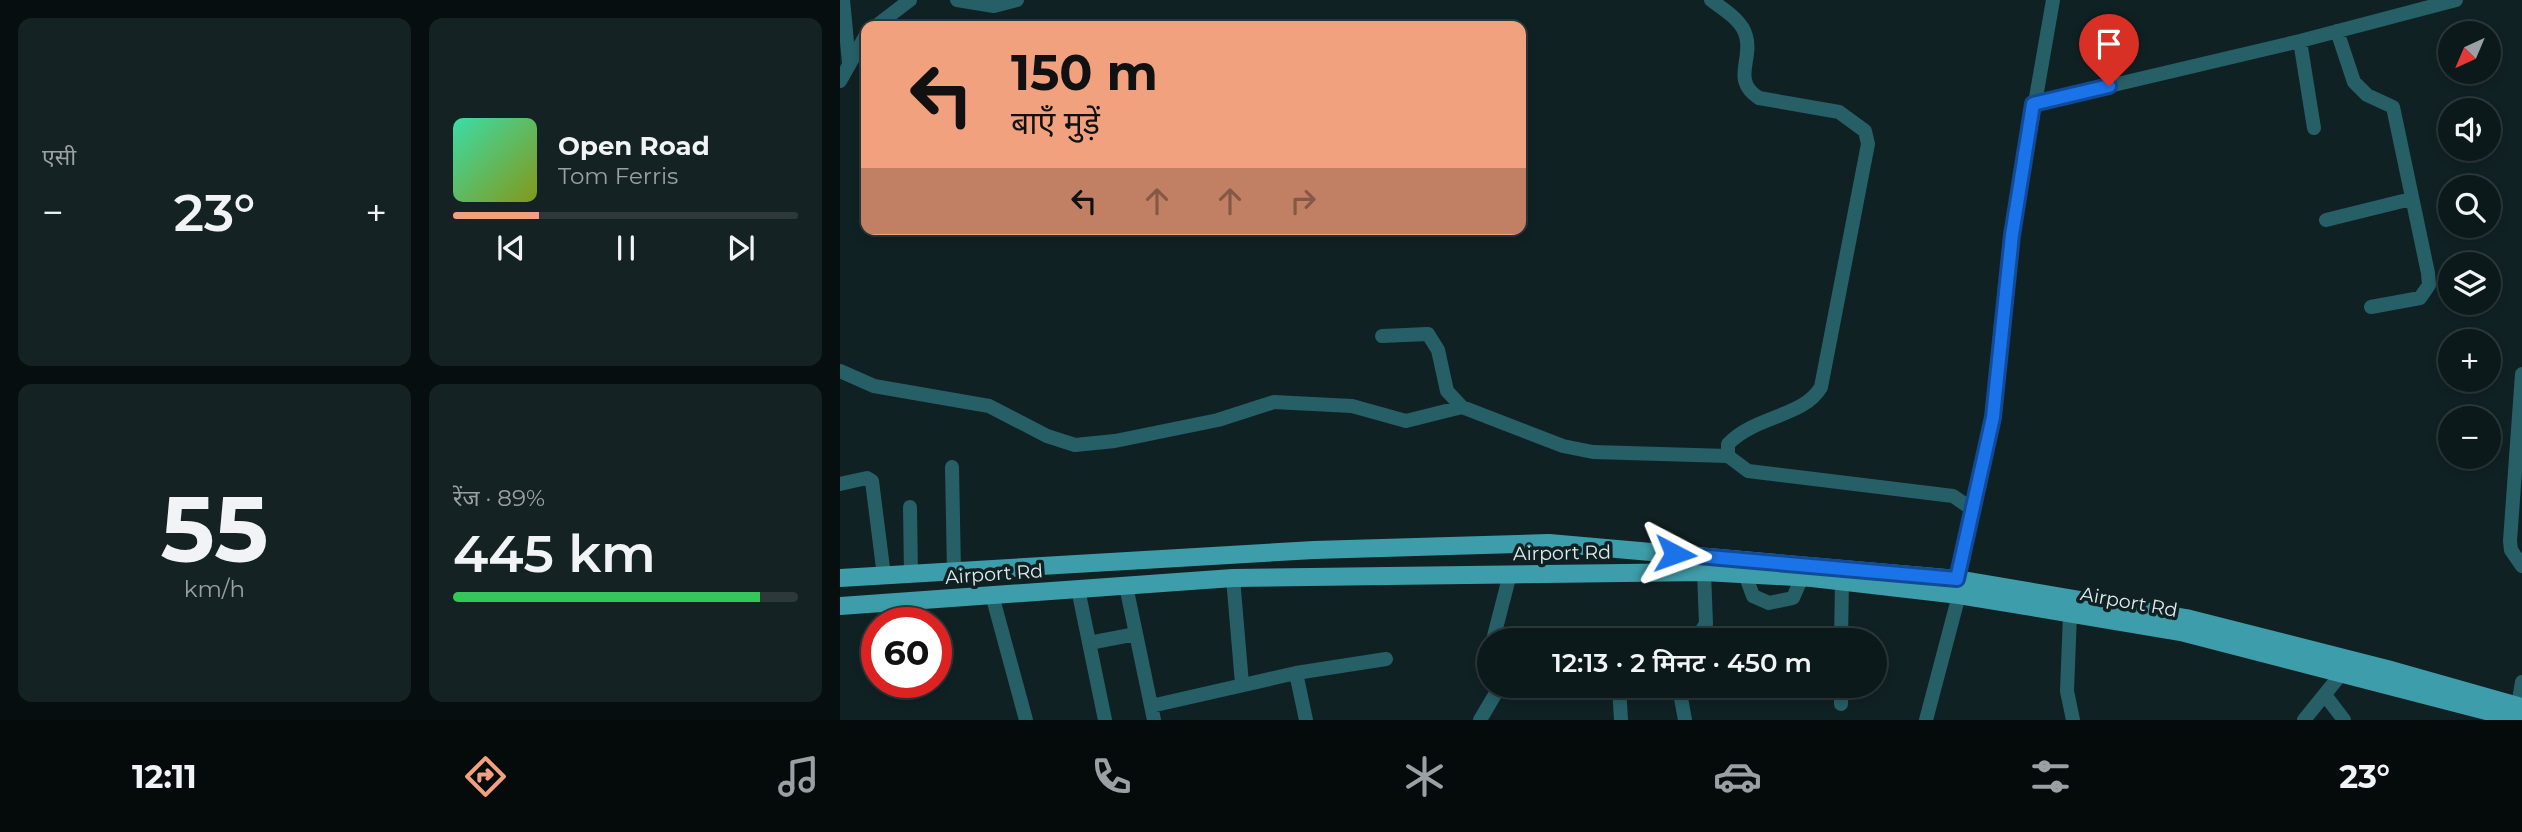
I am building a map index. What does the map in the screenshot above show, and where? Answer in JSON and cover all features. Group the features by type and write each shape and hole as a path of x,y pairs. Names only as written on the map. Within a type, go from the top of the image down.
{"main road":[{"path":"840,578 1314,550 1549,543 1958,587 2186,618 2387,669 2520,715"},
{"name":"Airport Rd","path":"840,607 1233,578 1704,572 1958,587 2070,614 2182,632 2520,715"}],"street":[{"path":"843,0 849,63"},
{"path":"883,21 910,0"},
{"path":"957,0 994,6 1017,0"},
{"path":"1711,0 1735,19 1746,35 1742,76 1752,93 1759,98 1839,112 1865,131 1868,144 1821,387 1804,405 1753,424 1739,434 1728,444 1728,456"},
{"path":"1926,720 1958,587 1993,417 2012,235 2053,0"},
{"path":"2033,104 2300,41 2456,0"},
{"path":"2337,31 2354,82 2367,94 2393,107 2429,285 2420,298 2371,307"},
{"path":"2300,41 2314,128"},
{"path":"840,81 861,44"},
{"path":"2326,220 2410,198"},
{"path":"1382,336 1420,333 1433,339 1447,391 1462,407 1563,446 1593,452 1728,456 1748,471 1953,496 1972,509"},
{"path":"840,371 874,386 989,407 1047,436 1076,444 1115,442 1218,421 1274,402 1352,406 1406,421 1462,407"},
{"path":"2522,374 2510,541 2511,550 2522,566"},
{"path":"952,467 954,571"},
{"path":"840,484 866,478 872,481 884,576"},
{"path":"910,507 911,574"},
{"path":"1703,628 1706,624 1704,572"},
{"path":"1496,628 1510,574"},
{"path":"1745,574 1750,592 1759,600 1769,603 1793,598 1802,577"},
{"path":"1233,578 1242,684"},
{"path":"1841,628 1842,581"},
{"path":"1126,586 1153,713 1242,684 1386,659"},
{"path":"1078,589 1105,720"},
{"path":"992,595 1026,720"},
{"path":"2070,614 2067,691 2073,720"},
{"path":"1089,643 1136,634"},
{"path":"1296,673 1306,720"},
{"path":"2304,720 2342,673"},
{"path":"2520,715 2522,681"},
{"path":"2325,695 2344,720"},
{"path":"1485,718 1494,698"},
{"path":"1620,698 1621,720"},
{"path":"1681,698 1685,720"},
{"path":"1841,698 1841,704"}],"route":[{"path":"1675,554 1957,579 1993,417 2012,235 2033,104 2109,86"}]}
